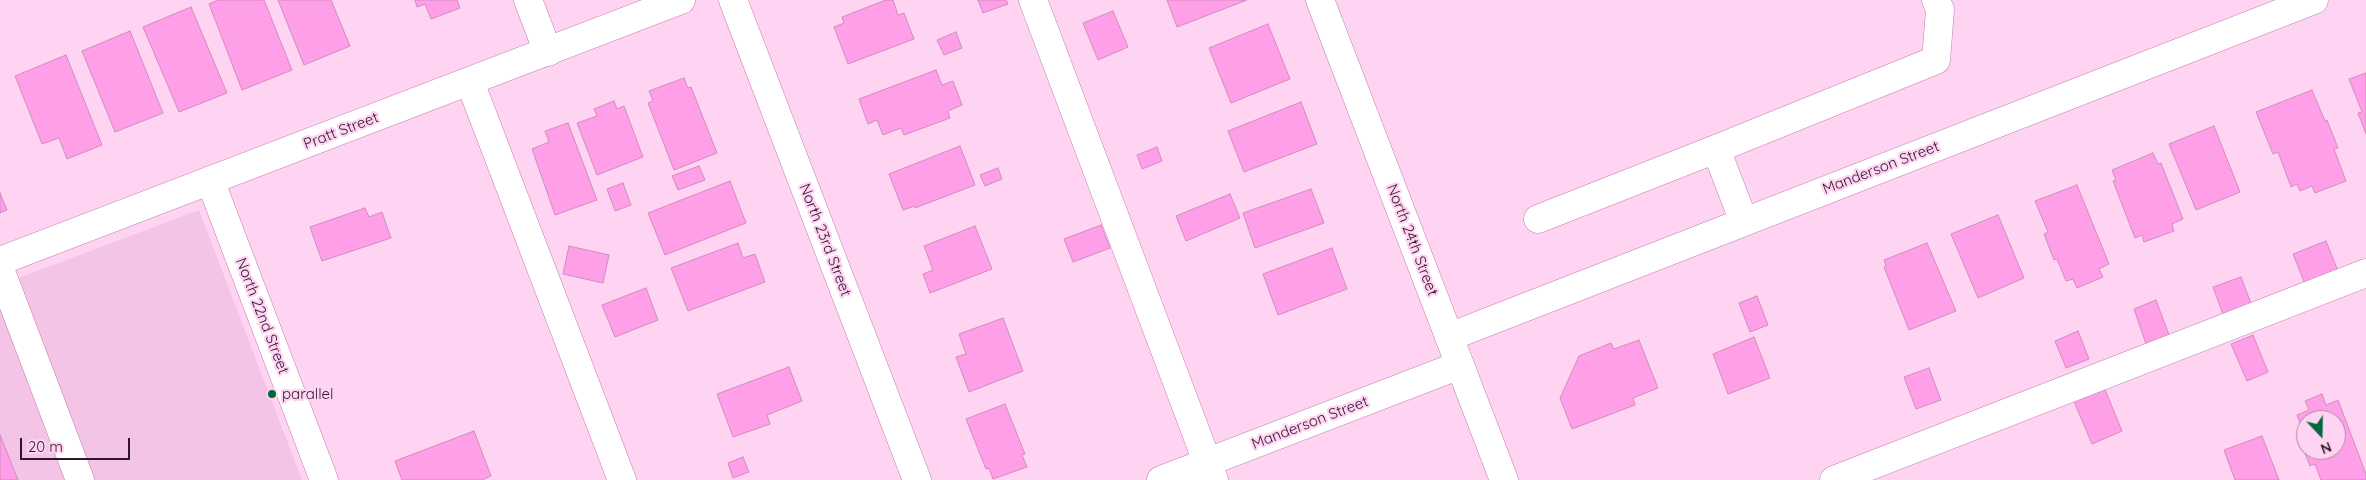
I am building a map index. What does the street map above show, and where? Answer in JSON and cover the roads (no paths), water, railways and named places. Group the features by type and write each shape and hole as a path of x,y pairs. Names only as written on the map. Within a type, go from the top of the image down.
{"street":[{"path":"528,0 548,52"},
{"name":"Pratt Street","path":"0,261 681,0"},
{"name":"North 23rd Street","path":"733,0 917,480"},
{"path":"1033,0 1211,471"},
{"name":"North 24th Street","path":"1320,0 1504,480"},
{"path":"1538,219 1936,60 1940,10 1936,0"},
{"name":"Manderson Street","path":"1449,337 2314,0"},
{"path":"470,82 622,480"},
{"path":"1716,149 1744,222"},
{"name":"North 22nd Street","path":"210,180 324,480"},
{"path":"0,269 80,480"},
{"path":"1834,480 2366,274"},
{"name":"Manderson Street","path":"1161,480 1211,471 1460,365"}],"place":[{"name":"parallel","path":"272,394"}]}
